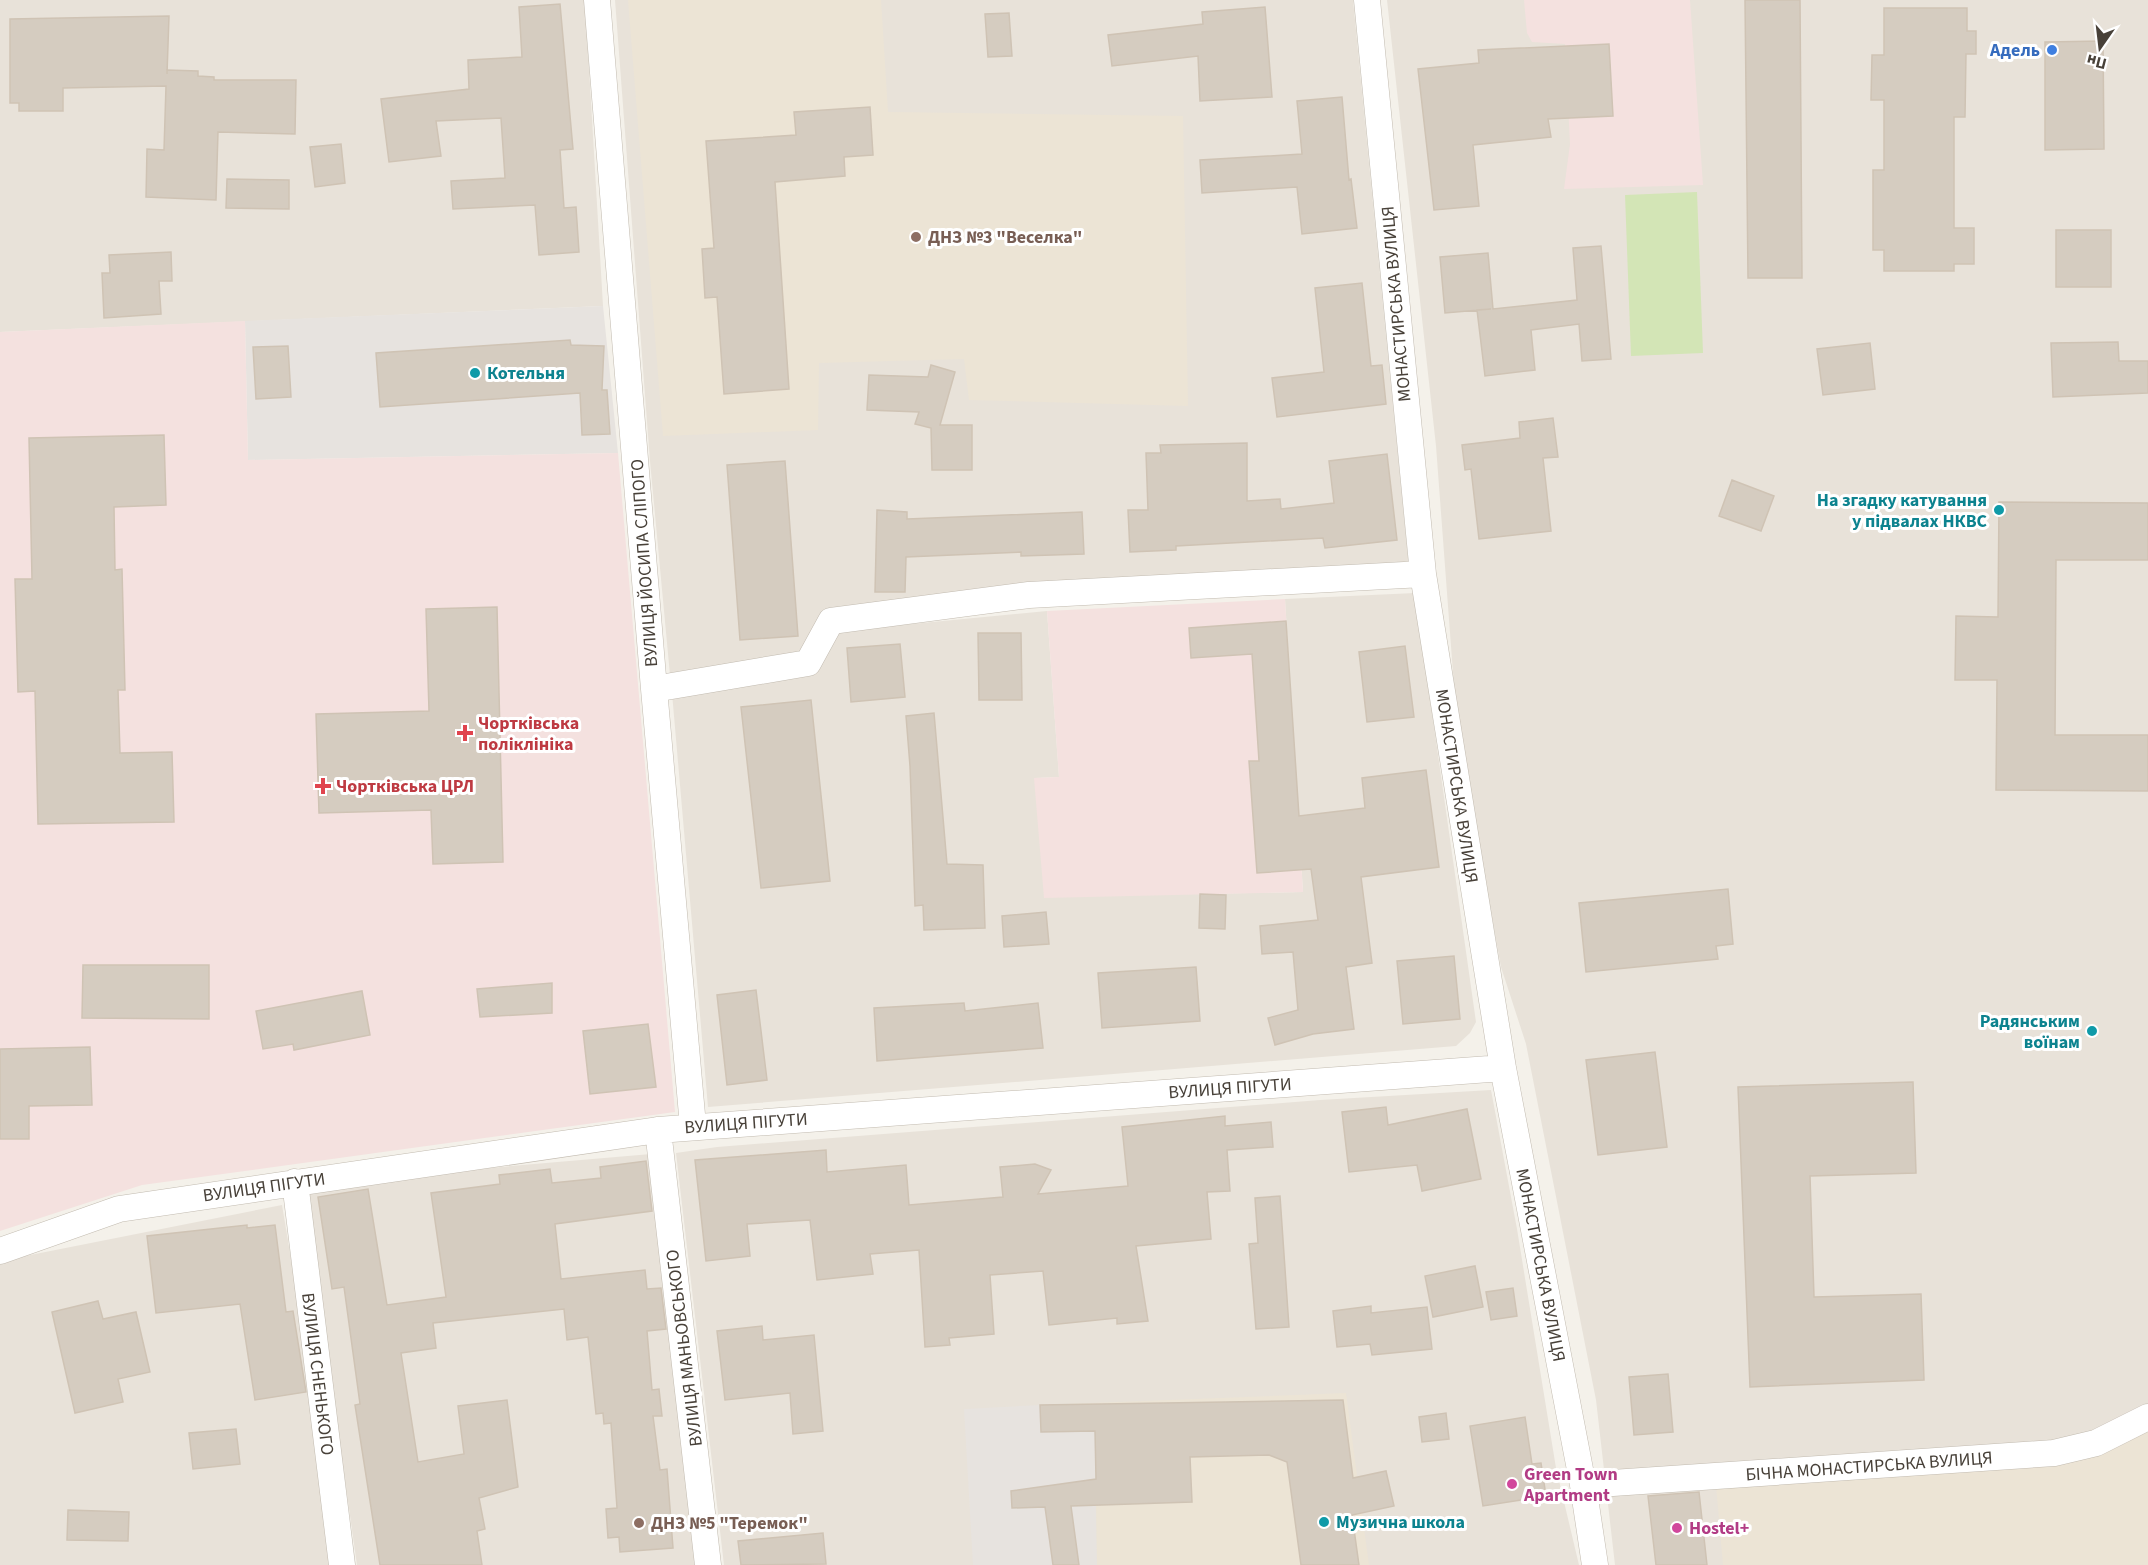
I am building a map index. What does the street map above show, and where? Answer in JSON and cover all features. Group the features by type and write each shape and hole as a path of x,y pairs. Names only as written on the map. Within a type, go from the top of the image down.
{"street":[{"name":"ВУЛИЦЯ ЙОСИПА СЛІПОГО","path":"597,0 654,690 693,1126"},
{"name":"МОНАСТИРСЬКА ВУЛИЦЯ","path":"1367,0 1423,574 1503,1068 1584,1485 1595,1565"},
{"path":"654,690 808,663 831,621 1029,595 1423,574"},
{"name":"ВУЛИЦЯ ПІГУТИ","path":"0,1251 119,1209 658,1130 1503,1068"},
{"name":"ВУЛИЦЯ МАНЬОВСЬКОГО","path":"658,1130 708,1565"},
{"name":"ВУЛИЦЯ СНЕНЬКОГО","path":"295,1182 342,1565"},
{"name":"БІЧНА МОНАСТИРСЬКА ВУЛИЦЯ","path":"1584,1485 2054,1454 2096,1443 2148,1418"}],"shaded area":[{"path":"0,0 585,0 603,306 0,332"},
{"path":"615,0 1353,0 1409,568 828,615 803,657 670,675 650,461"},
{"name":"ДНЗ №3 \"Веселка\"","path":"628,0 881,0 888,112 1183,116 1188,406 969,400 964,359 819,363 818,430 663,436"},
{"path":"1387,0 2148,0 2148,1565 1615,1565 1596,1400 1526,1044 1501,967 1457,726 1436,446"},
{"path":"1524,0 1690,0 1703,185 1564,189 1570,144 1565,44 1532,42 1527,33"},
{"path":"603,306 618,453 248,460 245,321"},
{"name":"Чортківська ЦРЛ","path":"245,321 248,460 618,453 675,1112 142,1185 0,1231 0,332"},
{"path":"1415,593 1476,1022 1470,1033 1456,1046 708,1107 672,693 810,675 839,631 1047,611 1059,777 1035,778 1200,894 1303,892 1285,599"},
{"path":"1285,599 1303,892 1044,898 1034,778 1059,777 1047,611"},
{"path":"1491,1090 1517,1229 1556,1468 1579,1565 724,1565 676,1153 717,1147 1320,1100"},
{"path":"651,1154 699,1565 357,1565 303,1184"},
{"path":"282,1205 305,1342 334,1565 0,1565 0,1261"},
{"path":"1346,1393 1369,1565 1097,1565 1095,1431 1041,1432 1040,1405"},
{"path":"1040,1405 1041,1432 1095,1431 1097,1565 973,1565 964,1409"},
{"path":"2148,1431 2148,1565 1723,1565 1716,1485 2073,1462"}],"green space":[{"path":"1697,192 1703,353 1631,356 1625,195"}],"building":[{"path":"1745,0 1800,0 1802,278 1748,278"},
{"path":"560,4 573,149 560,150 564,208 576,207 579,252 539,255 535,205 453,209 451,181 505,178 501,118 436,121 441,156 389,162 381,99 469,89 468,60 522,57 519,7"},
{"path":"1265,7 1272,97 1200,101 1198,56 1112,66 1108,35 1203,24 1202,12"},
{"path":"1884,8 1967,8 1967,31 1976,31 1976,54 1966,54 1965,117 1954,117 1954,228 1974,228 1974,264 1954,264 1954,271 1884,271 1884,250 1873,250 1873,170 1884,170 1884,100 1871,100 1872,55 1884,55"},
{"path":"1009,13 1012,56 988,57 985,14"},
{"path":"169,16 167,70 198,71 198,76 214,77 214,80 296,80 295,134 218,132 216,200 146,197 147,149 164,150 166,86 63,88 63,111 19,111 19,103 10,103 10,19"},
{"path":"2103,41 2104,149 2045,150 2045,42"},
{"path":"1609,44 1613,116 1548,119 1551,137 1473,145 1479,206 1434,210 1418,69 1479,63 1478,50"},
{"path":"1342,97 1349,180 1351,179 1357,228 1302,234 1297,187 1202,193 1200,160 1302,154 1297,101"},
{"path":"870,107 873,155 844,157 845,176 775,182 789,389 724,394 717,297 705,298 702,249 714,248 706,141 796,135 794,112"},
{"path":"341,144 345,183 315,187 310,147"},
{"path":"227,179 289,180 289,209 226,208"},
{"path":"2056,230 2111,230 2111,287 2056,287"},
{"path":"1601,246 1611,359 1582,361 1579,324 1531,330 1535,370 1485,376 1477,310 1445,313 1440,257 1488,253 1493,309 1577,300 1573,248"},
{"path":"171,252 172,281 159,281 161,314 104,318 102,273 110,273 109,255"},
{"path":"1362,283 1371,366 1382,365 1386,404 1277,417 1272,378 1324,372 1315,288"},
{"name":"Котельня","path":"570,340 571,345 604,346 602,390 607,390 610,434 582,435 580,393 380,407 376,353"},
{"path":"2118,342 2119,361 2148,361 2148,393 2053,397 2051,343"},
{"path":"1870,343 1875,389 1823,395 1817,349"},
{"path":"288,346 291,397 256,399 253,347"},
{"path":"931,365 955,372 940,425 972,425 972,470 932,470 931,428 915,424 919,412 867,410 869,375 928,377"},
{"path":"1553,418 1558,457 1543,458 1551,531 1479,539 1471,469 1465,470 1462,445 1520,438 1519,422"},
{"path":"164,435 166,505 114,507 115,570 122,569 125,690 118,690 120,753 172,752 174,822 38,824 35,691 18,692 15,579 32,579 29,438"},
{"path":"1247,443 1247,501 1280,499 1281,509 1334,503 1329,461 1387,454 1397,540 1325,548 1323,538 1176,546 1176,550 1130,552 1128,510 1148,510 1146,453 1161,453 1160,445"},
{"path":"785,461 798,636 740,640 727,465"},
{"path":"1732,480 1774,496 1761,531 1719,516"},
{"path":"1999,502 2148,503 2148,560 2056,560 2055,735 2148,735 2148,791 1996,790 1997,680 1955,680 1956,616 1998,617"},
{"path":"877,510 907,512 907,519 1082,512 1084,554 1021,556 1021,552 906,557 905,592 875,592"},
{"path":"497,607 503,862 433,864 431,810 319,813 316,714 429,711 426,609"},
{"path":"1286,621 1299,816 1365,808 1362,778 1426,770 1439,867 1361,877 1372,963 1346,967 1354,1029 1313,1034 1275,1045 1268,1018 1298,1010 1293,952 1262,954 1260,926 1318,920 1311,869 1257,873 1249,761 1259,761 1252,654 1191,658 1189,628"},
{"path":"978,633 1021,633 1022,700 979,700"},
{"path":"900,644 905,697 851,702 847,648"},
{"path":"1405,646 1414,717 1367,722 1359,652"},
{"path":"811,700 830,881 761,888 741,707"},
{"path":"934,713 947,864 983,865 985,928 924,930 923,905 915,906 906,716"},
{"path":"1728,889 1733,944 1716,946 1718,959 1586,972 1579,903"},
{"path":"1200,894 1226,895 1225,929 1199,928"},
{"path":"1046,912 1049,944 1004,947 1002,916"},
{"path":"1454,956 1460,1019 1403,1024 1397,961"},
{"path":"83,965 209,965 209,1019 82,1018"},
{"path":"1196,967 1200,1021 1102,1028 1098,973"},
{"path":"552,983 552,1013 480,1017 477,989"},
{"path":"756,990 767,1080 727,1085 717,995"},
{"path":"362,991 370,1035 294,1050 293,1044 263,1049 256,1011"},
{"path":"964,1003 965,1011 1038,1003 1043,1048 877,1061 874,1008"},
{"path":"648,1024 656,1087 590,1094 583,1031"},
{"path":"90,1047 92,1105 29,1106 29,1139 0,1139 0,1049"},
{"path":"1655,1052 1667,1147 1598,1155 1586,1060"},
{"path":"1913,1082 1916,1173 1810,1176 1814,1297 1921,1294 1924,1380 1750,1387 1738,1087"},
{"path":"1386,1107 1388,1125 1467,1109 1481,1179 1422,1191 1417,1165 1349,1172 1342,1112"},
{"path":"1225,1116 1225,1126 1271,1122 1273,1147 1227,1150 1230,1191 1207,1192 1211,1239 1136,1246 1148,1321 1117,1324 1117,1318 1049,1325 1043,1271 990,1275 994,1334 949,1338 950,1345 925,1347 919,1250 870,1254 873,1274 817,1280 810,1220 747,1224 750,1256 706,1261 695,1160 826,1150 827,1172 906,1165 909,1205 1003,1197 1000,1167 1035,1164 1051,1170 1038,1194 1128,1186 1122,1127"},
{"path":"646,1161 652,1211 555,1224 561,1279 645,1270 647,1289 661,1288 666,1329 647,1331 652,1390 659,1389 662,1416 653,1416 660,1470 667,1469 673,1548 620,1552 619,1537 608,1538 606,1509 617,1508 611,1423 604,1424 603,1413 596,1414 588,1337 567,1340 564,1309 433,1323 436,1348 401,1353 418,1462 464,1454 458,1406 507,1400 518,1487 479,1498 485,1529 477,1531 482,1565 380,1565 355,1405 360,1404 344,1287 332,1289 318,1197 368,1189 387,1305 446,1297 431,1193 500,1184 499,1175 550,1169 552,1183 601,1178 600,1167"},
{"path":"1280,1196 1289,1327 1256,1329 1249,1244 1258,1243 1255,1198"},
{"path":"247,1225 247,1228 275,1225 286,1312 293,1311 306,1392 255,1400 240,1304 156,1313 147,1236"},
{"path":"1475,1266 1483,1307 1433,1317 1425,1276"},
{"path":"1513,1288 1517,1316 1491,1320 1486,1292"},
{"path":"98,1301 103,1319 136,1312 150,1372 118,1379 123,1402 75,1413 52,1312"},
{"path":"1371,1306 1371,1313 1427,1307 1432,1349 1372,1355 1370,1344 1337,1347 1333,1311"},
{"path":"762,1326 763,1340 814,1335 823,1431 793,1434 790,1393 725,1400 717,1331"},
{"path":"1668,1374 1673,1432 1634,1435 1629,1377"},
{"path":"1343,1400 1353,1478 1386,1471 1394,1506 1352,1515 1359,1565 1301,1565 1287,1462 1269,1455 1190,1457 1192,1502 1071,1506 1079,1565 1053,1565 1045,1507 1012,1508 1011,1491 1096,1479 1095,1431 1041,1432 1040,1405"},
{"path":"1446,1413 1449,1439 1422,1442 1419,1417"},
{"path":"1525,1417 1532,1464 1541,1463 1546,1496 1483,1506 1470,1426"},
{"path":"236,1429 240,1464 193,1469 189,1433"},
{"name":"Hostel+","path":"1699,1492 1707,1565 1656,1565 1648,1496"},
{"path":"68,1510 129,1512 128,1541 67,1540"},
{"path":"823,1533 826,1564 741,1565 738,1541"}],"place":[{"name":"Адель","path":"2052,50"},
{"name":"ДНЗ №3 \"Веселка\"","path":"916,237"},
{"name":"Котельня","path":"475,373"},
{"name":"На згадку катування у підвалах НКВС","path":"1999,510"},
{"name":"Чортківська поліклініка","path":"465,733"},
{"name":"Чортківська ЦРЛ","path":"323,786"},
{"name":"Радянським воїнам","path":"2092,1031"},
{"name":"Green Town Apartment","path":"1512,1484"},
{"name":"Музична школа","path":"1324,1522"},
{"name":"ДНЗ №5 \"Теремок\"","path":"639,1523"},
{"name":"Hostel+","path":"1677,1528"}]}
